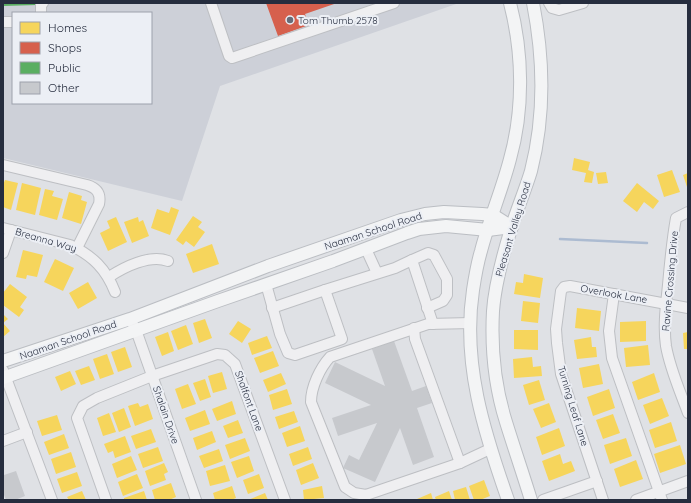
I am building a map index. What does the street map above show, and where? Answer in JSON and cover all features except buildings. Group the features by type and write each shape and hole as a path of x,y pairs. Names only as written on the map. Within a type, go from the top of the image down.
{"main road":[{"path":"508,500 490,449 475,392 471,323 473,291 480,252 493,215 515,140 520,91 518,42 510,3"},
{"name":"Pleasant Valley Road","path":"531,500 505,421 494,365 493,343 497,280 512,227 531,171 540,126 542,75 541,50 533,3"},
{"name":"Naaman School Road","path":"3,361 130,318 268,266 401,220 425,214 444,212 493,215 512,227"},
{"name":"Naaman School Road","path":"4,375 136,330 419,229 446,226 488,230 512,227"}],"street":[{"path":"41,12 41,4 43,3"},
{"path":"211,3 229,56 232,58 394,3"},
{"path":"549,3 552,8 559,10 583,3"},
{"path":"3,165 87,184 96,189 100,198 99,204 77,248"},
{"name":"Ravine Crossing Drive","path":"688,212 676,218 666,304 666,344 672,368 688,413"},
{"path":"3,253 7,229"},
{"name":"Breanna Way","path":"7,229 77,248 96,261 109,277 116,292"},
{"path":"366,249 377,273"},
{"path":"272,308 395,268 428,253 434,255 447,278 447,295 443,301 428,308"},
{"path":"109,277 121,269 151,259 162,259 168,261"},
{"path":"412,260 433,324"},
{"path":"266,284 280,334 288,353 295,355 342,339 325,290"},
{"name":"Overlook Lane","path":"564,287 570,286 688,308"},
{"name":"Turning Leaf Lane","path":"564,287 560,299 556,329 559,360 567,394 603,500"},
{"path":"614,294 609,332 612,358 660,496"},
{"path":"130,318 136,330"},
{"path":"471,323 433,324 414,328 330,357 324,364 311,394 311,402 345,487 354,493 366,495 460,463 490,449"},
{"path":"414,328 415,339 460,463"},
{"name":"Shalain Drive","path":"136,330 196,500"},
{"name":"Shalfont Lane","path":"106,500 77,418 82,406 97,398 152,376 217,354 225,355 235,364 285,500"},
{"path":"4,375 27,432 50,499"},
{"path":"3,441 27,432"},
{"path":"543,500 597,481"},
{"path":"636,500 660,496 688,481"}],"shaded area":[{"path":"3,3 459,3 220,86 182,201 3,158"}],"waterway":[{"path":"560,239 647,243"}],"place":[{"name":"Tom Thumb 2578","path":"290,20"}]}
